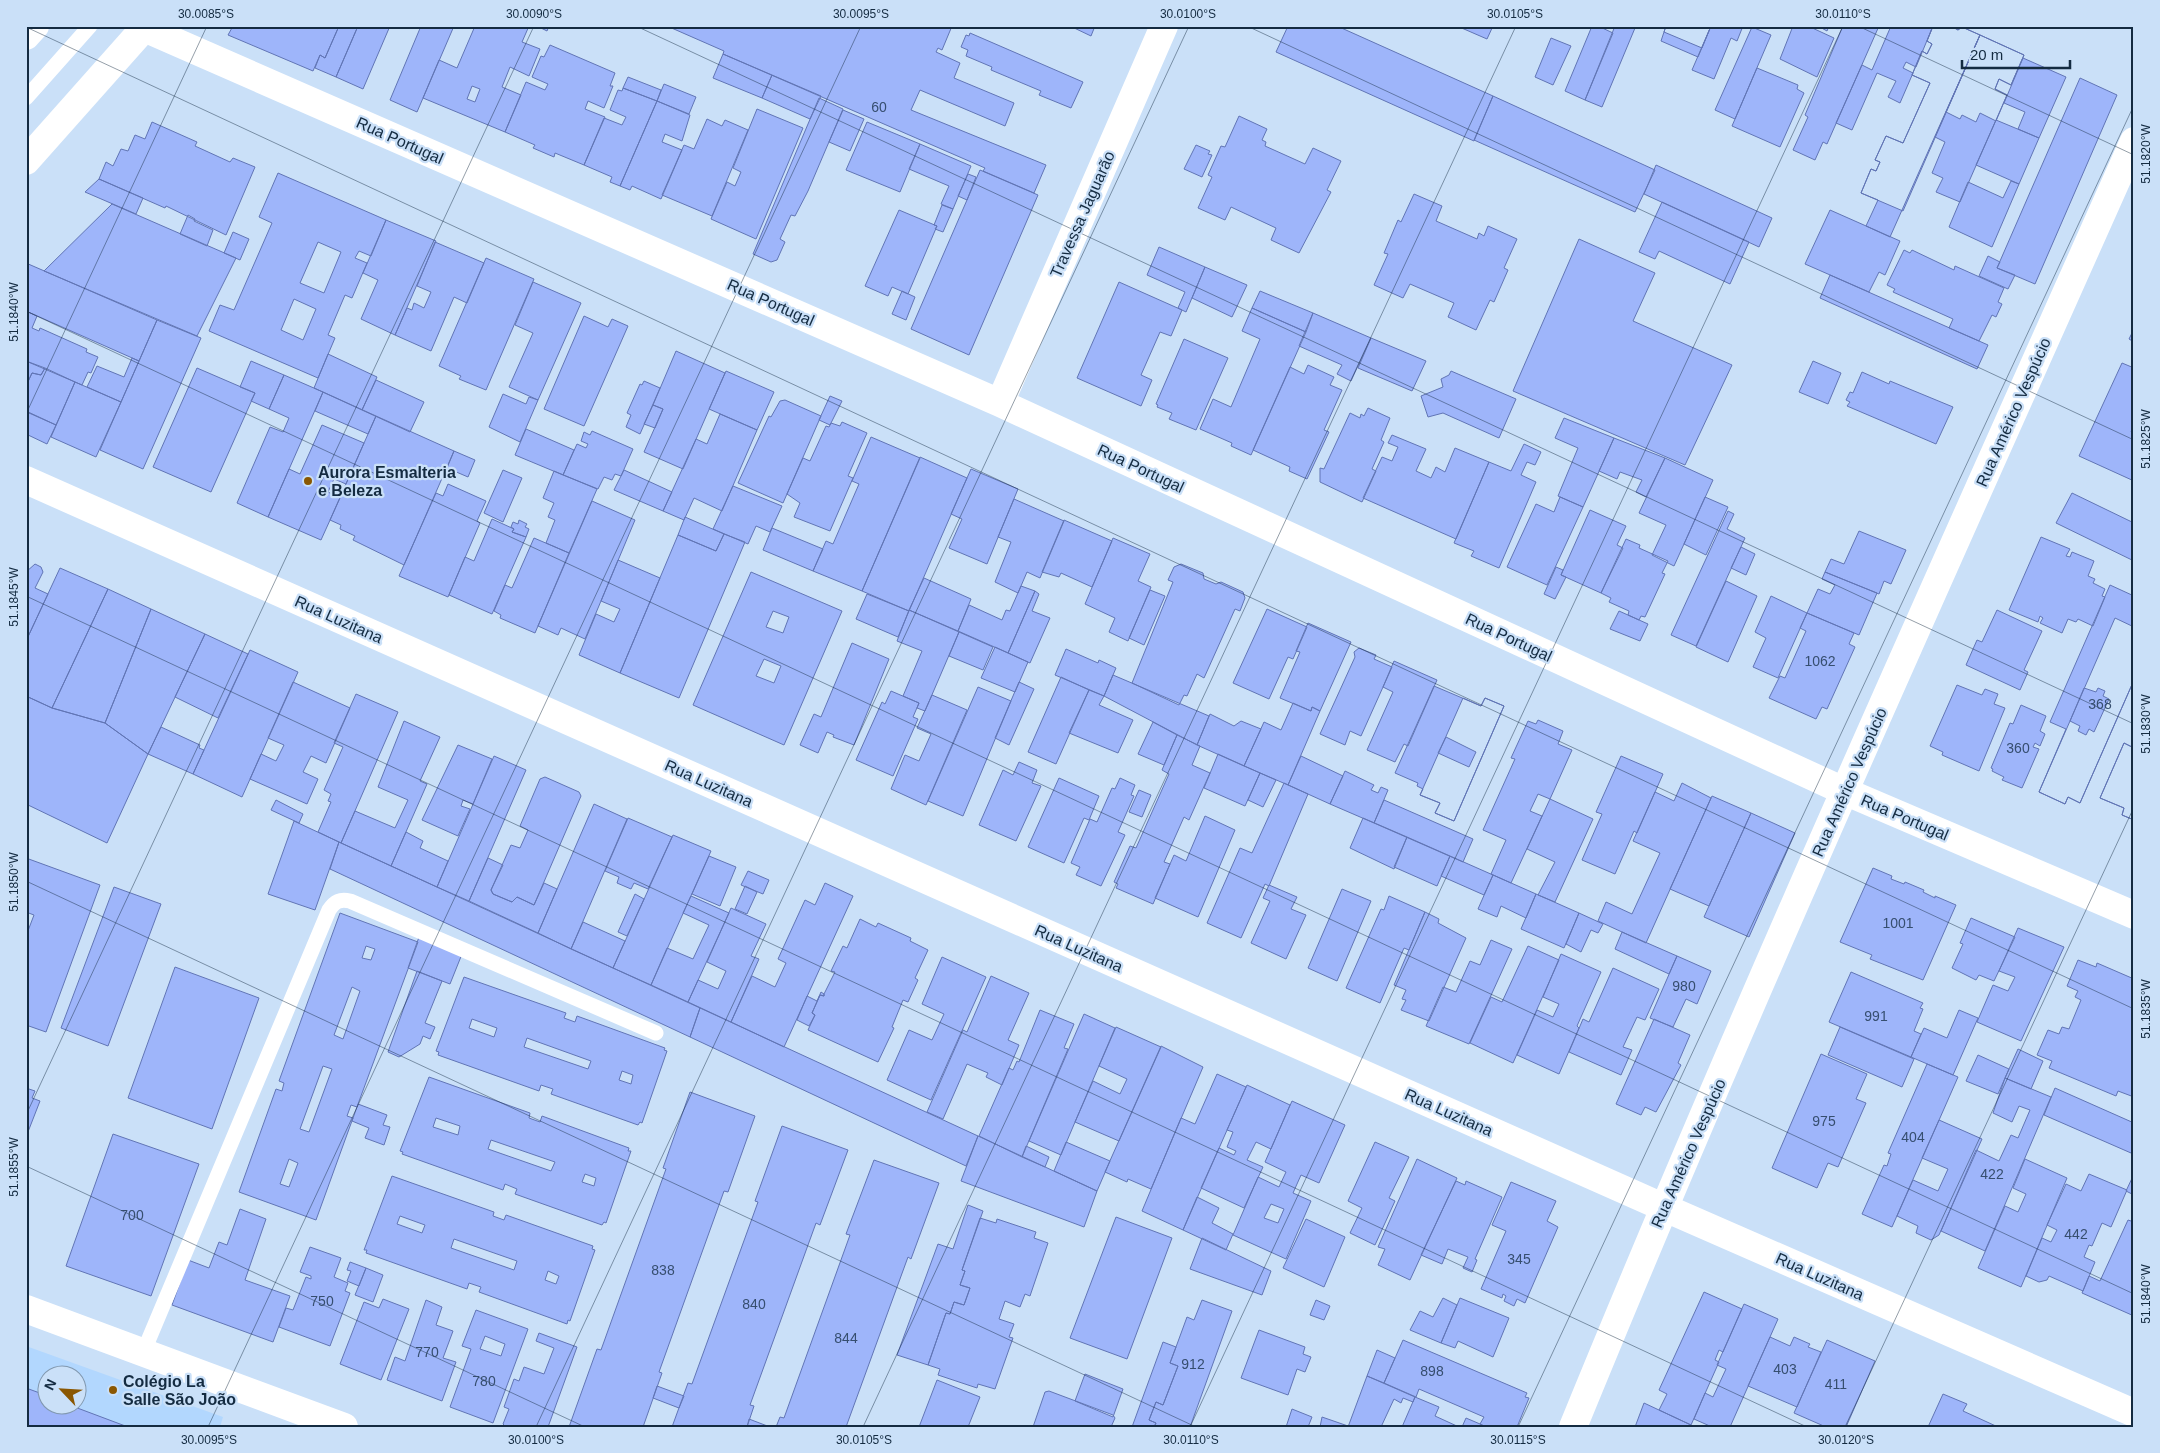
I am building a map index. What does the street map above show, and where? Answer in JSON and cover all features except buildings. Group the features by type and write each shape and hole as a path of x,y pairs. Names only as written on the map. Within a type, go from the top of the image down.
{"street":[{"path":"26,36 35,26"},
{"name":"Travessa Jaguarão","path":"1000,403 1164,26"},
{"path":"26,160 145,27"},
{"name":"Rua Portugal","path":"145,27 1000,403 1844,791 2134,915"},
{"name":"Rua Américo Vespúcio","path":"1573,1427 1644,1254 1844,791 2134,140"},
{"name":"Rua Luzitana","path":"26,480 1665,1208 2134,1413"},
{"path":"26,1309 344,1427"}],"lane":[{"path":"26,98 90,26"},
{"path":"143,1353 325,919 334,903 342,900 350,901 656,1033"}],"shaded area":[{"name":"Colégio La Salle São João","path":"26,1346 81,1366 38,1366 38,1416 88,1416 88,1368 223,1417 220,1427 26,1427"}],"place":[{"name":"Aurora Esmalteria e Beleza","path":"308,481"},
{"name":"Colégio La Salle São João","path":"113,1390"}]}
